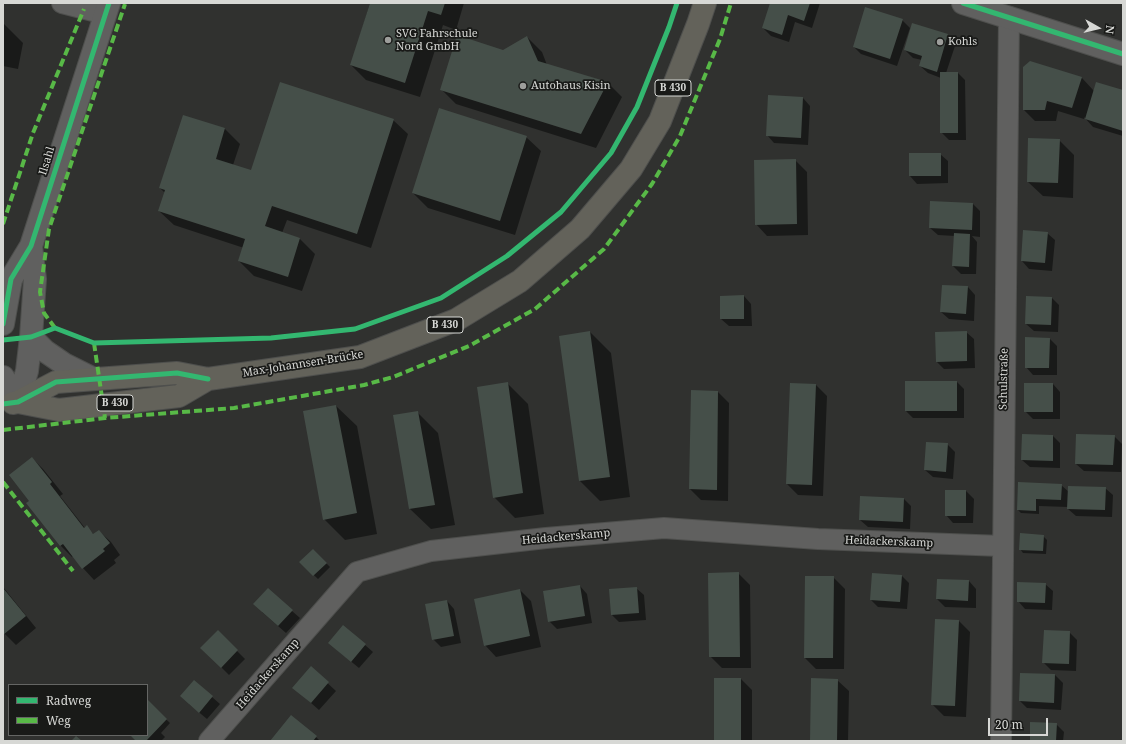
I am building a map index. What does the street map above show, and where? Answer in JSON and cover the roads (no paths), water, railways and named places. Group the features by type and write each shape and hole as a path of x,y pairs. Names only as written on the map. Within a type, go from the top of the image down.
{"main road":[{"name":"Max-Johannsen-Brücke","path":"11,403 56,382 177,373 208,379 360,357 456,320 520,281 580,229 631,169 660,121 705,3"},
{"path":"963,3 1123,54"},
{"name":"Ilsahl","path":"3,324 11,279 31,246 107,9"},
{"name":"Ilsahl","path":"11,403 27,371 35,279 31,246"},
{"path":"31,338 45,351 64,364 94,379"},
{"path":"3,377 11,403"},
{"name":"Max-Johannsen-Brücke","path":"11,403 59,410 179,396 208,379"}],"street":[{"path":"62,3 107,9"},
{"name":"Schulstraße","path":"1001,741 1009,17"},
{"name":"Heidackerskamp","path":"209,741 357,572 431,551 546,538 664,528 818,539 1002,546"}],"place":[{"name":"SVG Fahrschule Nord GmbH","path":"388,40"},
{"name":"Kohls","path":"940,42"},
{"name":"Autohaus Kisin","path":"523,86"}]}
